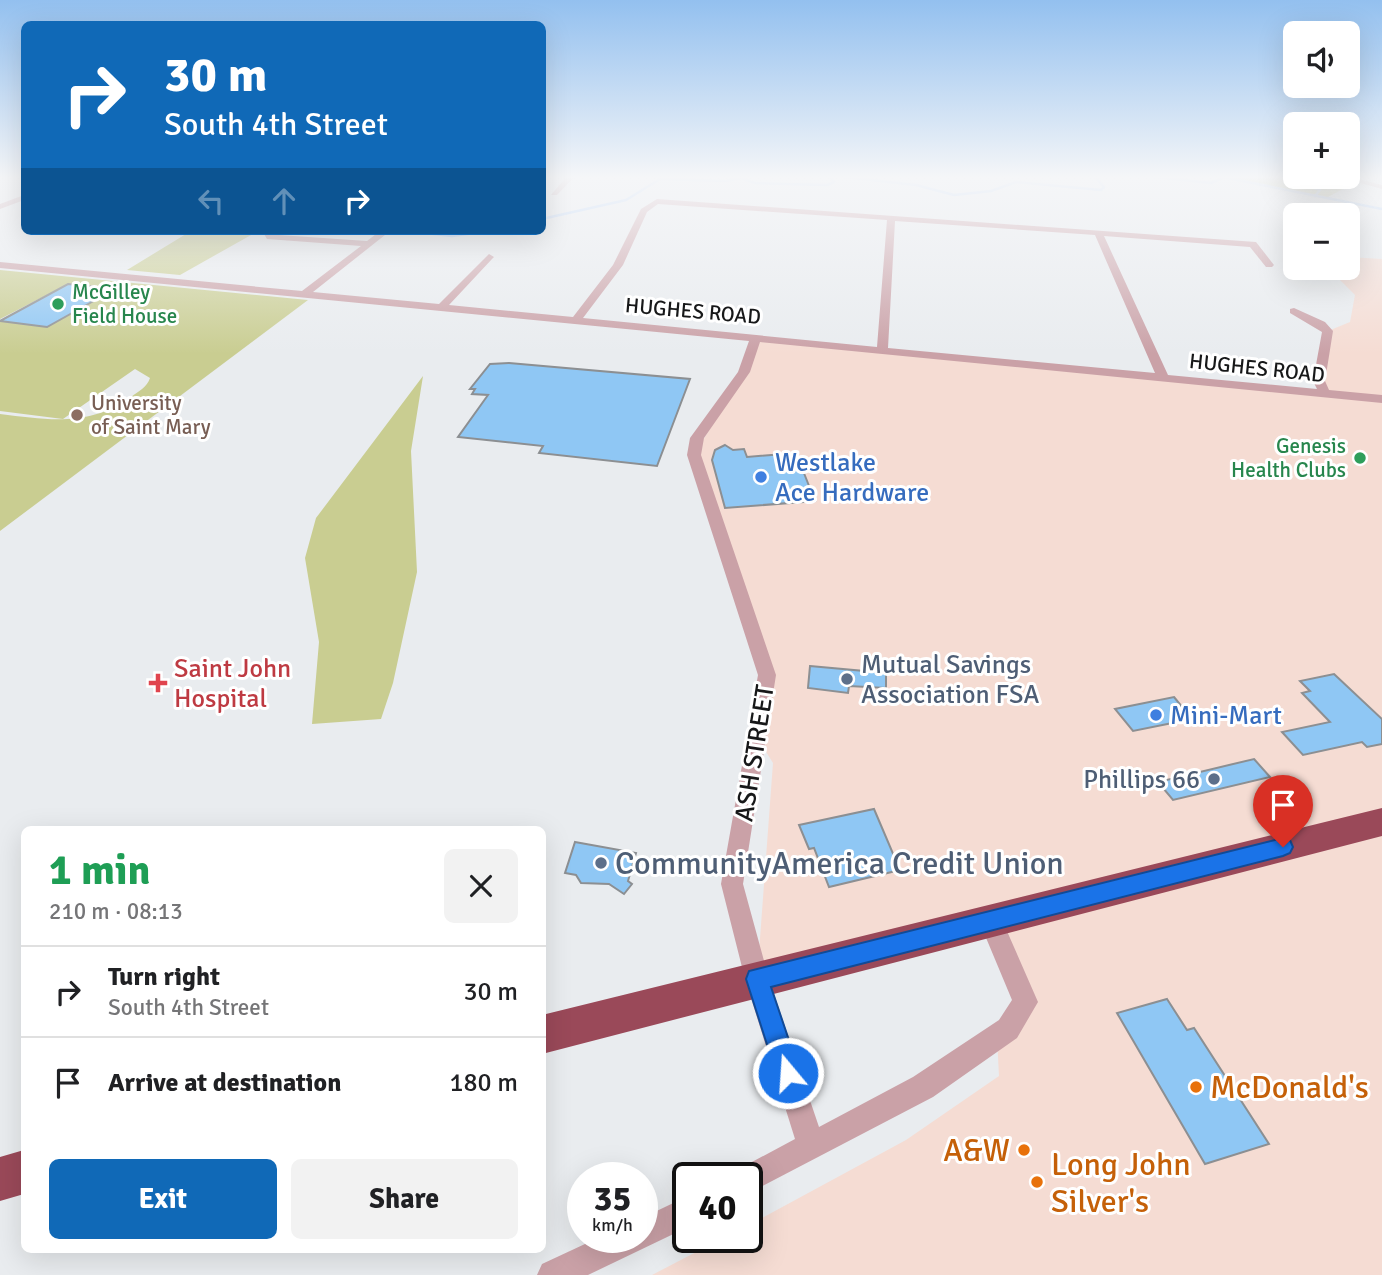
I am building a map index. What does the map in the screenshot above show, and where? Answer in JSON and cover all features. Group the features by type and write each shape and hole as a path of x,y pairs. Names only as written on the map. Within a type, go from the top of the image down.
{"highway":[{"path":"546,1034 1382,822"},
{"path":"0,1179 21,1173"}],"street":[{"path":"267,236 369,244"},
{"path":"306,293 380,236"},
{"path":"577,319 624,256 632,236"},
{"path":"882,349 890,236"},
{"path":"1099,236 1163,377"},
{"path":"1133,236 1253,244 1269,265"},
{"path":"442,307 489,257"},
{"name":"HUGHES ROAD","path":"0,265 1382,399"},
{"path":"1294,311 1321,324 1328,331 1319,381 1325,394"},
{"name":"ASH STREET","path":"756,337 744,372 697,438 694,454 767,675 732,884 757,979 811,1144"},
{"path":"763,1171 923,1087 1008,1029 1025,1002 991,922"},
{"path":"553,1275 600,1253"}],"shaded area":[{"path":"1360,258 1382,259 1382,1275 652,1275 694,1253 763,1253 763,1217 906,1140 999,1076 997,1037 1025,1002 991,922 757,979 773,763 757,737 767,675 694,455 744,372 756,337 1324,394 1319,381 1328,331 1350,322 1355,295 1340,280 1360,280"}],"green space":[{"path":"184,236 250,236 180,275 127,270"},
{"name":"University of Saint Mary","path":"0,270 308,300 0,531 0,414 63,419 0,411 0,321 47,327 114,289 68,284 0,319","holes":["135,369 150,378 147,384 131,397 100,413 63,419"]},
{"path":"423,376 411,451 417,572 393,683 381,719 312,724 319,642 305,558 316,518"}],"building":[{"name":"McGilley Field House","path":"68,284 115,289 47,327 0,321"},
{"path":"509,363 690,379 657,466 539,453 543,446 458,437 488,395 472,394 475,389 470,389 490,364"},
{"name":"Westlake Ace Hardware","path":"725,445 733,450 744,449 747,457 796,453 815,501 725,508 712,460 715,450"},
{"name":"Mutual Savings Association FSA","path":"810,666 886,673 886,688 849,686 848,693 808,688"},
{"path":"1334,674 1382,719 1382,744 1367,747 1362,742 1303,755 1282,732 1330,722 1302,693 1310,691 1300,681"},
{"name":"Mini-Mart","path":"1174,697 1192,719 1133,731 1115,709"},
{"name":"Phillips 66","path":"1254,759 1270,777 1173,800 1158,782"},
{"path":"874,809 900,870 829,887 814,848 809,849 799,825"},
{"name":"CommunityAmerica Credit Union","path":"575,842 636,853 628,881 632,884 624,894 609,884 581,883 576,875 565,873"},
{"name":"McDonald's","path":"1167,999 1187,1030 1194,1028 1269,1144 1205,1164 1117,1013"}],"waterway":[{"path":"448,236 456,236"}],"place":[{"name":"McGilley Field House","path":"58,304"},
{"name":"University of Saint Mary","path":"77,415"},
{"name":"Genesis Health Clubs","path":"1360,458"},
{"name":"Westlake Ace Hardware","path":"761,477"},
{"name":"Mutual Savings Association FSA","path":"847,679"},
{"name":"Saint John Hospital","path":"158,683"},
{"name":"Mini-Mart","path":"1156,715"},
{"name":"Phillips 66","path":"1214,779"},
{"name":"CommunityAmerica Credit Union","path":"601,863"},
{"name":"McDonald's","path":"1196,1087"},
{"name":"A&W","path":"1024,1150"},
{"name":"Long John Silver's","path":"1037,1182"}],"route":[{"path":"788,1073 757,979 1283,847"}]}
